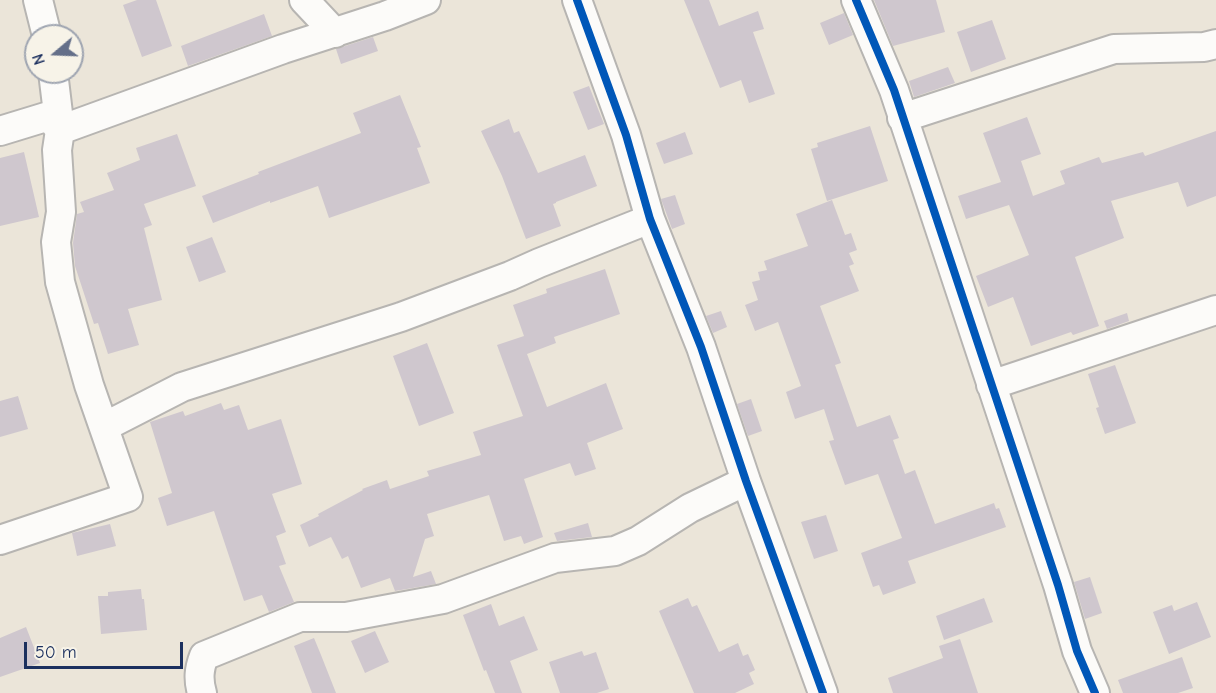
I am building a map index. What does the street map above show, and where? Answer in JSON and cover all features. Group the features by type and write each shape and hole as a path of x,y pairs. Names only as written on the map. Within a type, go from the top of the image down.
{"street":[{"path":"38,0 43,24"},
{"path":"304,0 335,33"},
{"path":"60,130 426,0"},
{"path":"577,0 626,135 650,219 701,347 746,481 823,693"},
{"path":"856,0 894,90 1058,585 1077,651 1095,693"},
{"path":"902,118 1114,49 1204,47 1216,44"},
{"path":"0,540 128,497 89,385 60,282 56,242 61,212 57,150 60,130 54,84"},
{"path":"0,131 49,116 60,130"},
{"path":"104,427 182,387 401,317 650,219"},
{"path":"990,385 1216,310"},
{"path":"202,693 199,675 204,656 300,617 346,617 443,599 555,558 615,551 638,541 690,508 746,481"}],"building":[{"path":"137,0 156,0 172,46 142,57 123,5"},
{"path":"684,0 709,0 719,26 758,11 764,29 753,32 775,94 749,103 741,80 720,88"},
{"path":"874,0 936,0 945,32 893,46"},
{"path":"844,13 853,35 829,45 820,23"},
{"path":"264,14 272,36 188,66 181,46"},
{"path":"992,20 1006,59 971,72 957,32"},
{"path":"373,37 378,51 341,64 336,49"},
{"path":"948,67 955,83 914,97 909,81"},
{"path":"589,86 604,124 588,130 573,92"},
{"path":"400,95 421,147 417,148 430,183 329,218 318,186 270,203 270,201 213,223 202,196 361,133 353,113"},
{"path":"1027,117 1041,154 1021,161 1033,196 1065,184 1060,171 1099,157 1102,163 1143,152 1145,156 1216,131 1216,196 1187,207 1178,182 1111,201 1124,238 1075,257 1099,326 1073,335 1071,332 1031,346 1013,297 988,307 976,276 1029,255 1009,205 966,219 958,196 1001,182 983,133"},
{"path":"509,119 514,133 519,131 538,173 585,155 597,186 553,204 561,226 526,239 502,176 481,131"},
{"path":"870,126 888,181 827,201 811,149 818,147 817,143"},
{"path":"685,132 693,154 664,164 656,143"},
{"path":"177,134 196,186 144,204 152,225 144,228 162,300 128,309 139,345 108,354 98,323 94,324 75,266 73,243 77,214 84,212 80,202 114,190 107,173 140,160 136,148"},
{"path":"24,152 39,217 0,226 0,158"},
{"path":"675,195 685,224 672,229 661,199"},
{"path":"832,200 845,235 851,233 857,250 849,253 854,264 849,266 859,291 820,306 841,363 835,365 857,427 890,415 899,438 893,440 905,474 915,470 935,524 994,503 996,509 999,508 1006,527 908,561 916,583 883,595 879,585 873,587 861,553 902,538 878,474 845,485 829,441 834,440 824,409 795,419 786,392 801,386 778,322 755,331 745,305 758,300 752,282 760,280 758,272 767,270 764,261 808,246 796,214"},
{"path":"212,237 226,272 199,282 186,247"},
{"path":"605,269 620,314 554,337 556,343 527,354 547,407 606,383 623,429 587,443 596,469 575,476 570,463 524,479 543,537 524,544 521,536 504,541 489,495 427,514 434,536 425,539 413,577 431,571 436,584 395,591 390,578 361,588 348,556 342,559 331,537 309,547 300,525 362,489 387,480 390,489 429,476 427,471 481,455 473,432 523,416 497,345 524,336 513,305 547,293 546,289"},
{"path":"721,311 727,327 713,333 706,316"},
{"path":"1127,313 1129,321 1107,329 1104,321"},
{"path":"427,343 454,413 419,426 393,356"},
{"path":"1115,365 1136,423 1105,434 1088,374"},
{"path":"18,396 28,429 0,437 0,401"},
{"path":"751,399 762,431 748,436 737,404"},
{"path":"221,403 224,410 239,405 248,430 281,419 302,484 272,494 286,532 276,536 286,564 279,566 294,602 269,612 262,595 244,601 214,511 167,526 158,498 172,493 150,422 183,411 185,416"},
{"path":"826,515 838,551 814,559 801,522"},
{"path":"588,523 592,537 557,541 554,533"},
{"path":"110,524 116,546 77,556 72,533"},
{"path":"1090,577 1102,613 1085,619 1074,582"},
{"path":"141,589 147,630 101,634 98,596 108,596 108,592"},
{"path":"688,598 692,607 697,605 719,652 738,643 743,656 748,654 755,670 749,673 754,684 735,693 694,693 659,611"},
{"path":"984,598 993,622 944,640 936,616"},
{"path":"1197,602 1211,637 1169,654 1153,612 1172,605 1174,611"},
{"path":"491,604 499,626 524,616 538,650 510,661 522,693 495,693 486,670 484,671 463,615"},
{"path":"26,627 40,663 0,677 0,638"},
{"path":"375,631 389,662 365,673 351,641"},
{"path":"314,638 336,693 312,693 294,646"},
{"path":"960,639 978,693 893,693 888,678 943,658 939,646"},
{"path":"582,651 584,656 596,652 609,689 597,693 560,693 549,662"},
{"path":"1182,657 1193,688 1178,693 1123,693 1118,680"}],"cycle path":[{"path":"577,0 626,135 650,219 701,347 746,481 823,693"},
{"path":"856,0 894,90 1058,585 1077,651 1095,693"}]}
